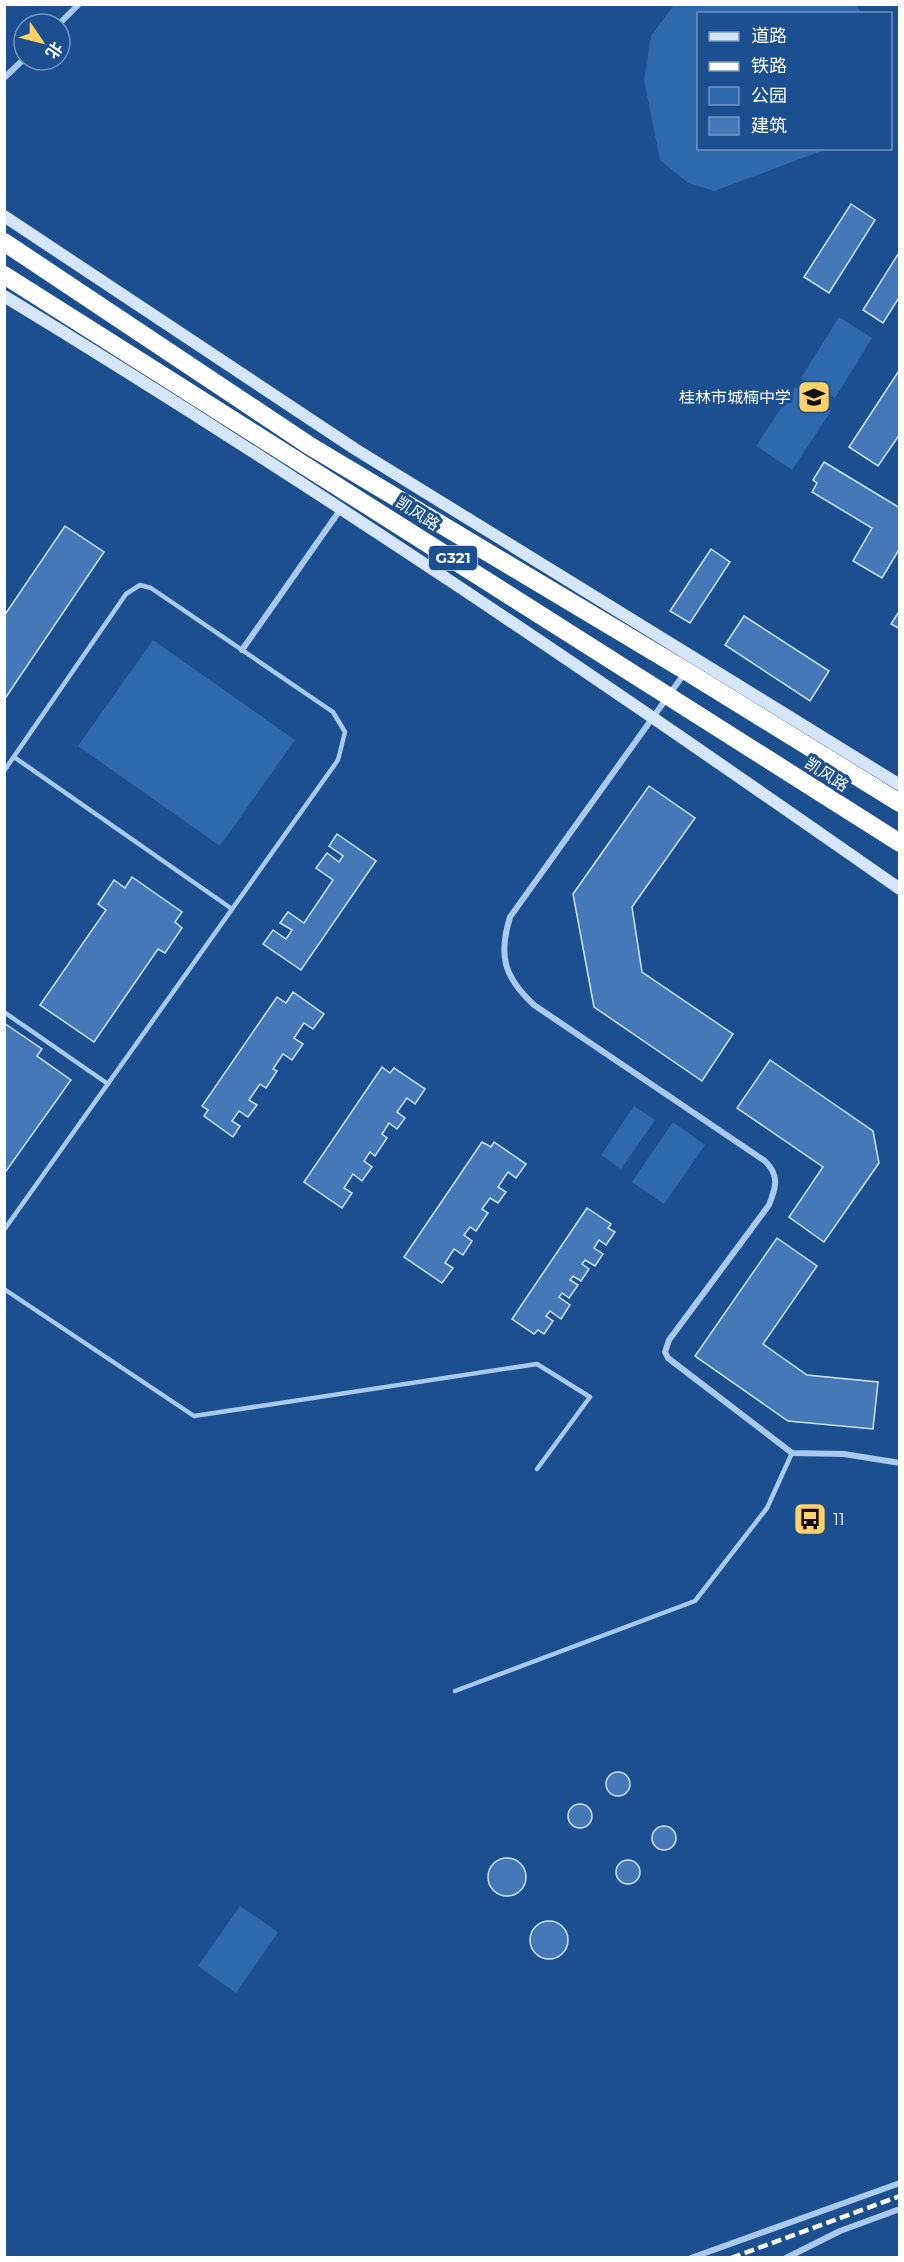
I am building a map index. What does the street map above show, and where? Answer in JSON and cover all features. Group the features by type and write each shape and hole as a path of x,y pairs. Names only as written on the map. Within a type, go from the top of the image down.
{"highway":[{"name":"凯风路","path":"4,242 310,446 686,670 900,803"},
{"name":"凯风路","path":"4,275 900,843"}],"street":[{"path":"4,216 355,449 900,785"},
{"path":"4,296 96,352 653,716 900,889"},
{"path":"242,650 340,510"},
{"path":"686,670 510,917 503,944 503,955 517,987 534,1005 765,1161 775,1174 776,1185 769,1205 669,1340 665,1352 670,1360 792,1453 844,1454 900,1462"},
{"path":"691,2258 900,2183"},
{"path":"786,2258 840,2231 900,2209"}],"lane":[{"path":"4,771 126,594 135,587 147,586 333,712 343,727 345,737 338,760 4,1230"},
{"path":"14,756 232,909"},
{"path":"4,1012 108,1083"},
{"path":"4,1289 194,1416 537,1364 590,1397 537,1469"},
{"path":"455,1691 695,1601 767,1508 792,1453"}],"green space":[{"path":"674,5 856,5 860,12 697,12 697,150 824,150 714,191 688,183 660,160 644,80 651,36"},
{"path":"839,317 872,338 835,398 801,378"},
{"path":"795,387 831,411 792,470 756,446"},
{"path":"153,640 295,740 220,846 78,746"},
{"path":"634,1106 655,1120 621,1169 601,1155"},
{"path":"673,1122 705,1145 664,1204 632,1182"},
{"path":"240,1906 278,1932 236,1993 198,1966"}],"building":[{"path":"851,204 875,220 829,293 804,277"},
{"path":"900,251 900,296 883,323 863,310"},
{"path":"900,369 900,434 878,466 849,447"},
{"path":"824,462 900,508 900,548 882,578 853,561 872,528 812,492 817,483 813,480"},
{"path":"65,526 104,552 4,700 4,616"},
{"path":"711,549 730,562 690,623 670,611"},
{"path":"900,610 900,629 891,624"},
{"path":"744,616 829,671 810,701 725,645"},
{"path":"649,786 695,818 632,907 642,972 733,1034 702,1081 594,1007 573,894"},
{"path":"337,834 376,861 301,970 263,944 273,930 286,939 292,930 280,923 288,912 304,923 333,880 316,868 327,853 339,862 343,856 329,846"},
{"path":"132,877 182,912 175,922 182,928 165,953 158,949 94,1042 40,1005 106,910 98,904 114,880 125,888"},
{"path":"293,992 324,1014 313,1029 304,1023 294,1038 303,1044 292,1060 283,1054 273,1069 277,1071 266,1088 260,1084 249,1100 257,1105 248,1117 239,1111 232,1121 240,1126 233,1137 204,1116 208,1110 202,1106 277,997 286,1003"},
{"path":"4,1023 42,1049 37,1056 71,1080 4,1174"},
{"path":"770,1060 873,1131 879,1163 824,1242 789,1217 823,1167 737,1108"},
{"path":"382,1067 390,1073 394,1068 425,1089 415,1104 407,1098 397,1112 405,1118 397,1129 389,1123 382,1134 387,1138 375,1156 370,1152 364,1161 372,1167 362,1181 353,1174 344,1188 352,1193 342,1208 304,1182"},
{"path":"482,1142 491,1147 494,1142 526,1164 516,1178 508,1172 498,1187 506,1192 498,1203 490,1198 482,1209 488,1213 476,1231 470,1227 464,1235 472,1241 463,1255 454,1249 445,1263 453,1268 442,1283 404,1257"},
{"path":"587,1208 611,1224 608,1228 615,1232 606,1245 599,1240 594,1248 603,1254 595,1266 585,1260 582,1264 589,1269 581,1281 573,1276 570,1280 578,1285 569,1298 562,1293 559,1297 570,1305 561,1319 550,1311 546,1316 553,1321 544,1334 538,1330 534,1334 512,1319"},
{"path":"777,1238 817,1266 763,1344 807,1375 878,1382 873,1429 788,1421 695,1356"},
{"path":"618,1772 623,1773 629,1779 629,1789 623,1795 618,1796 613,1795 607,1789 606,1784 607,1779 613,1773"},
{"path":"580,1804 585,1805 591,1811 591,1821 585,1827 580,1828 575,1827 569,1821 568,1816 569,1811 575,1805"},
{"path":"664,1826 669,1827 675,1833 675,1843 669,1849 664,1850 659,1849 653,1843 652,1838 653,1833 659,1827"},
{"path":"507,1858 520,1864 526,1877 520,1890 507,1896 494,1890 488,1877 494,1864"},
{"path":"628,1860 633,1861 639,1867 639,1877 633,1883 628,1884 623,1883 617,1877 616,1872 617,1867 623,1861"},
{"path":"549,1921 556,1922 562,1927 567,1933 567,1947 562,1953 556,1958 549,1959 542,1958 536,1953 531,1947 530,1940 531,1933 536,1927 542,1922"}],"railway":[{"path":"731,2258 900,2196"}],"place":[{"name":"桂林市城楠中学","path":"814,397"},
{"name":"11","path":"810,1519"}]}
